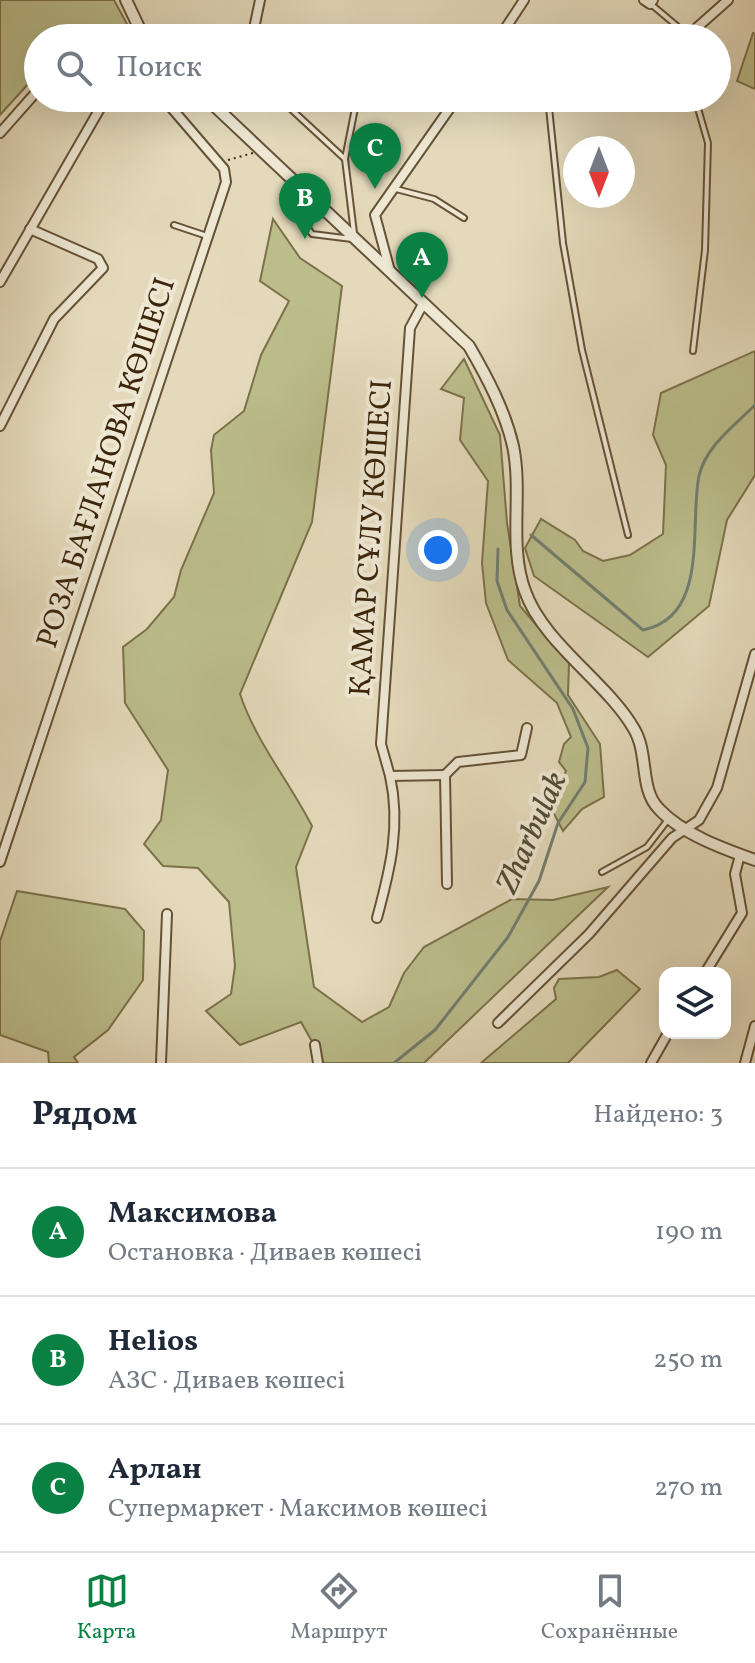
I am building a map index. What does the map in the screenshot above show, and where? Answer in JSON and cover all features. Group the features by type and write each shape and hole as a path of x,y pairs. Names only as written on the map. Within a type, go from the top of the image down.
{"street":[{"path":"126,0 137,24"},
{"path":"255,24 260,0"},
{"path":"508,24 524,0"},
{"path":"701,24 728,0"},
{"path":"0,133 24,106"},
{"path":"0,282 98,112"},
{"path":"175,112 219,162"},
{"path":"225,112 354,240 469,346 491,385 513,447 518,566 526,595 547,625 634,729 645,756 647,786 655,806 686,829 755,860"},
{"path":"392,275 375,215 447,112"},
{"name":"РОЗА БАҒЛАНОВА КӨШЕСІ","path":"0,862 226,182 224,169 219,162"},
{"path":"0,426 54,319 103,268 98,259 30,229"},
{"name":"ҚАМАР СҰЛУ КӨШЕСІ","path":"377,918 393,861 396,826 390,776 381,744 410,328 423,304"},
{"path":"498,1023 589,934 672,838 699,820 717,788 755,654"},
{"path":"390,776 445,775 458,762 521,755 527,728"},
{"path":"445,775 447,884"},
{"path":"709,967 742,913 735,883 740,855"},
{"path":"161,1063 167,914"},
{"path":"745,1063 755,1026"},
{"path":"651,1063 665,1039"},
{"path":"315,1045 318,1063"}],"lane":[{"path":"649,1 675,24"},
{"path":"294,112 345,159"},
{"path":"299,187 304,222 312,234 354,240 345,159 354,112"},
{"path":"549,112 563,243 582,350 628,535"},
{"path":"693,351 705,250 708,143 699,112"},
{"path":"394,188 434,199 464,218"},
{"path":"174,225 207,236"},
{"path":"602,872 647,847 669,819"}],"path":[{"path":"219,162 262,151"}],"green space":[{"path":"0,0 114,0 127,24 24,24 24,88 0,115"},
{"path":"755,34 755,89 737,81"},
{"path":"273,219 300,258 342,286 312,522 240,694 255,729 312,826 296,867 314,987 362,1022 389,1007 404,973 424,947 512,899 553,900 608,887 424,1063 324,1063 301,1022 240,1045 206,1011 231,994 235,966 229,902 198,868 163,866 144,844 161,820 168,770 125,703 123,647 147,629 174,597 181,570 214,493 211,450 214,435 244,411 261,355 289,301 260,281"},
{"path":"755,351 755,475 727,520 709,606 648,657 534,576 525,548 541,519 575,540 583,551 603,561 630,555 663,534 666,465 653,435 661,393"},
{"path":"464,359 500,435 507,523 520,606 569,663 568,695 600,744 604,797 582,809 563,831 551,808 566,771 559,762 564,744 571,737 557,703 508,660 486,603 482,563 488,481 460,440 464,398 441,389"},
{"path":"17,891 125,909 144,931 143,980 108,1030 74,1057 78,1063 49,1063 48,1052 0,1035 0,941"},
{"path":"617,970 640,989 568,1063 481,1063 556,999 554,988 559,979 599,977"}],"waterway":[{"name":"Zharbulak","path":"531,535 643,630 664,622 679,607 688,588 695,542 696,496 702,465 722,437 755,405"},
{"name":"Zharbulak","path":"394,1063 435,1030 508,937 539,881 558,823 585,782 588,748 573,709 507,610 497,581 498,549"}],"place":[{"name":"Арлан","path":"375,189"},
{"name":"Helios","path":"305,239"},
{"name":"Максимова","path":"422,298"}]}
